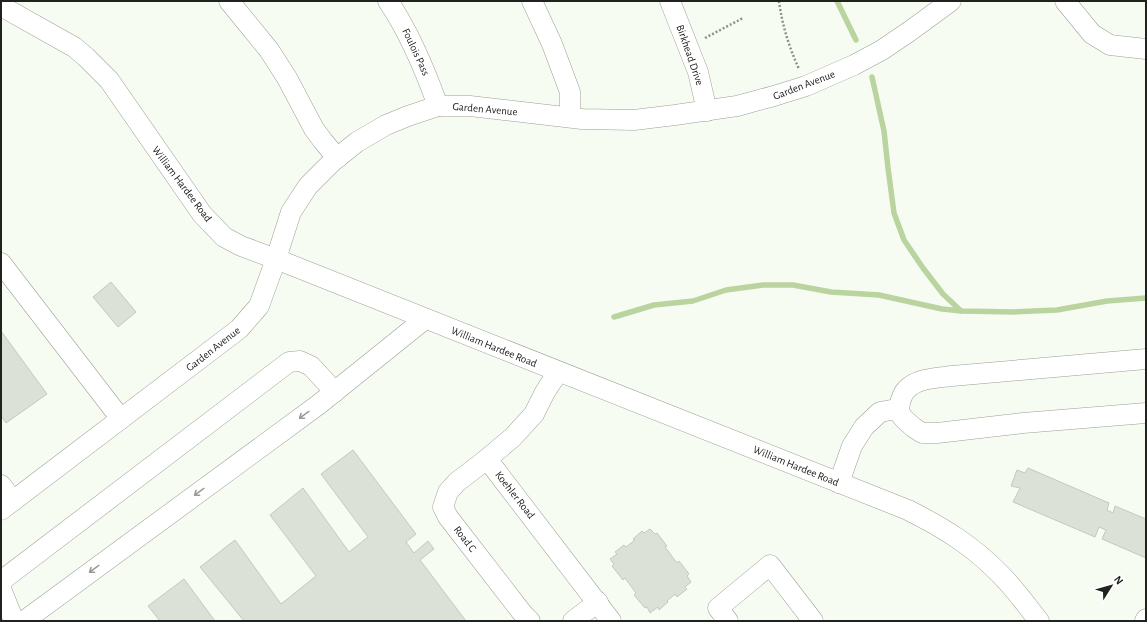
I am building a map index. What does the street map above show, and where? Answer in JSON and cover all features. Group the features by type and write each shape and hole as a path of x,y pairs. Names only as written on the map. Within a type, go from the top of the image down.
{"street":[{"path":"229,1 269,50 287,78 314,129 337,158"},
{"name":"Foulois Pass","path":"388,1 403,25 423,65 438,106"},
{"path":"532,1 552,44 570,92 570,118"},
{"name":"Birkhead Drive","path":"670,1 698,72 707,111"},
{"path":"1065,1 1092,34 1110,45 1146,49"},
{"name":"Garden Avenue","path":"7,506 239,329 259,306 291,212 308,186 337,158 357,142 386,125 438,106 470,106 570,118 634,120 737,106 806,86 854,65 882,50 949,2"},
{"name":"William Hardee Road","path":"1,6 74,47 109,80 202,214 224,237 241,246 908,510 933,522 958,538 981,556 1002,576 1039,621"},
{"path":"1,263 121,419"},
{"path":"24,621 335,392 425,319"},
{"path":"898,411 906,390 912,385 927,380 952,376 1146,359"},
{"path":"14,621 1,589 2,582 5,578 289,362 300,361 311,366 335,392"},
{"path":"487,460 513,437 534,414 545,392 558,372"},
{"path":"840,483 852,446 864,427 880,412 891,410 898,411 904,419 922,433 937,433 1023,422 1146,413"},
{"name":"Koehler Road","path":"487,460 598,602 611,621"},
{"name":"Road C","path":"487,460 457,482 448,492 443,507 448,517 530,621"},
{"path":"1,485 7,506"},
{"path":"728,621 718,608 770,565 813,621"},
{"path":"573,621 598,602"}],"path":[{"path":"779,1 785,33 806,86"},
{"path":"702,32 704,39 743,18"},
{"path":"792,70 805,65"}],"building":[{"path":"111,282 136,312 118,327 93,297"},
{"path":"1,331 47,394 6,423 1,416"},
{"path":"353,450 416,534 406,542 414,553 428,541 434,549 420,560 466,621 244,621 200,567 235,540 281,604 316,576 270,515 303,488 349,552 368,537 321,474"},
{"path":"1028,468 1109,503 1107,510 1113,513 1115,506 1146,519 1146,558 1102,539 1106,530 1099,527 1095,537 1013,502 1020,488 1011,486 1017,470 1025,473"},
{"path":"650,529 655,534 657,533 677,563 679,561 689,574 687,576 691,582 685,587 687,589 677,597 675,594 659,610 658,607 650,613 647,607 645,608 634,595 636,593 625,578 623,580 612,566 614,564 610,559 617,554 615,552 624,545 626,547 635,540 633,539 642,531 644,533"},
{"path":"184,579 215,621 160,621 148,606"}],"waterway":[{"path":"837,1 856,40"},
{"path":"872,77 884,131 894,213 904,240 943,294 961,311"},
{"path":"614,317 654,305 693,301 726,290 763,285 793,285 831,292 879,295 942,309 962,311 1013,312 1057,310 1107,301 1146,298"}]}
